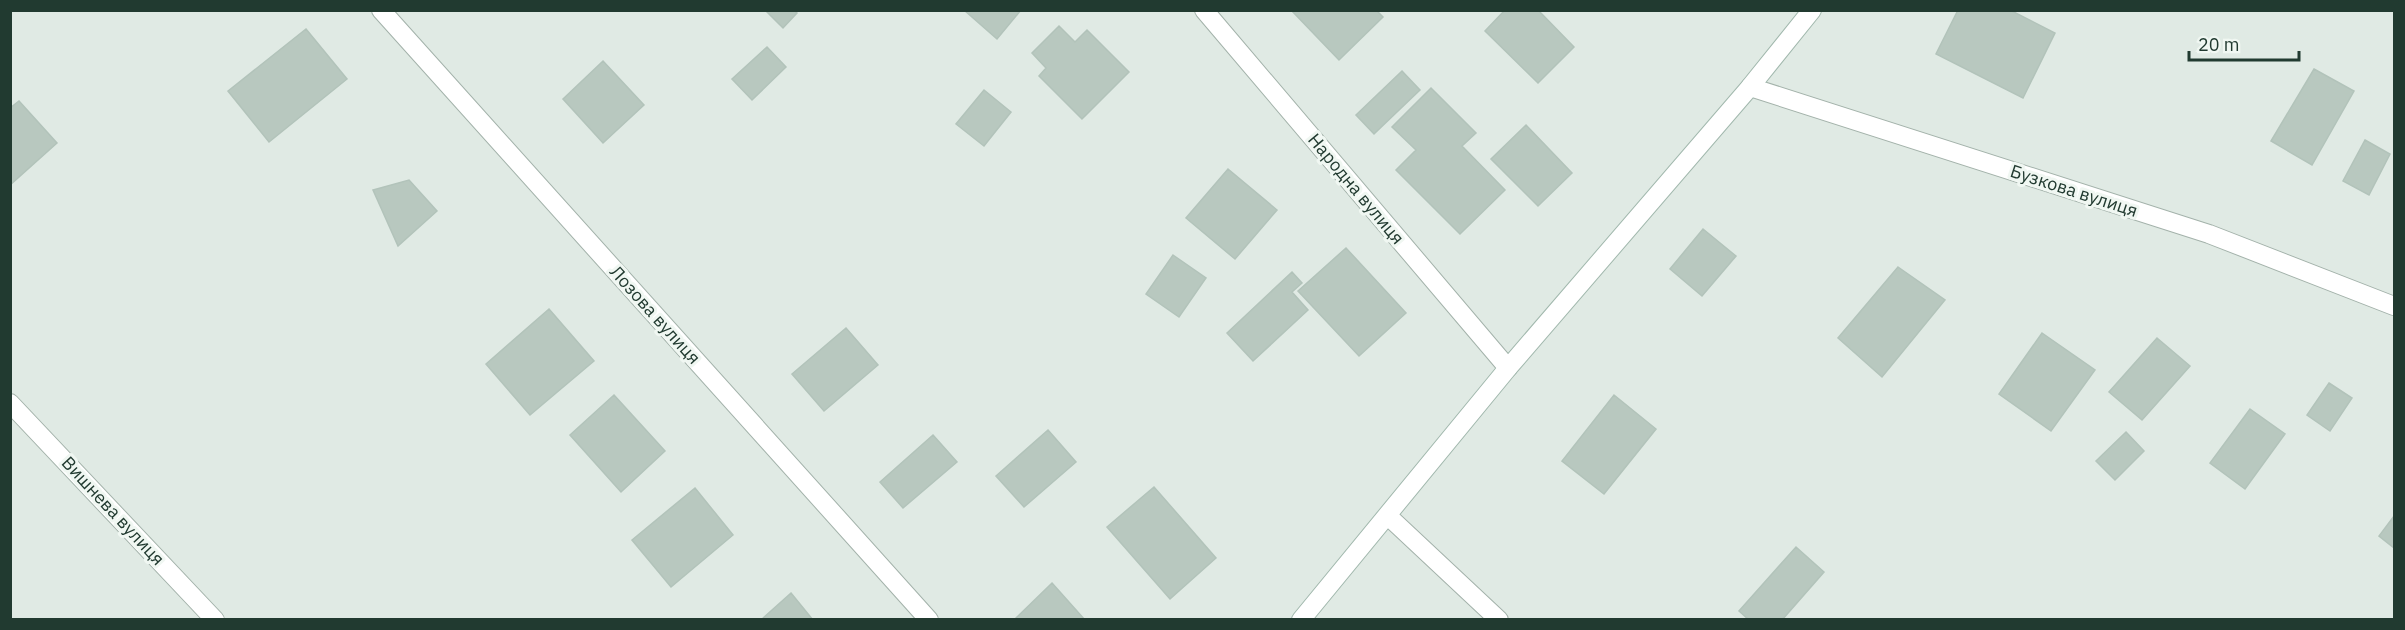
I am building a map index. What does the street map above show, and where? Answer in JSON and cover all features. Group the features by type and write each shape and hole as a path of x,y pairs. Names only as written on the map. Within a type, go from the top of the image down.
{"street":[{"name":"Лозова вулиця","path":"381,10 929,620"},
{"name":"Народна вулиця","path":"1204,10 1508,368"},
{"path":"1301,620 1508,368 1750,87 1812,10"},
{"name":"Бузкова вулиця","path":"1750,87 2209,234 2394,306"},
{"name":"Вишнева вулиця","path":"10,403 215,620"},
{"path":"1388,516 1499,620"}],"building":[{"path":"765,10 794,10 797,13 783,28"},
{"path":"964,10 1021,10 997,39"},
{"path":"1291,10 1376,10 1383,17 1339,60"},
{"path":"1505,10 1538,10 1574,47 1538,83 1485,31"},
{"path":"1958,10 2010,10 2055,33 2023,98 1936,54"},
{"path":"1059,26 1075,42 1087,30 1129,72 1082,119 1039,76 1046,68 1032,53"},
{"path":"306,29 347,79 269,142 228,91"},
{"path":"767,47 786,67 752,100 732,79"},
{"path":"603,61 644,105 603,143 563,99"},
{"path":"2314,69 2354,91 2312,165 2271,141"},
{"path":"1402,71 1420,90 1374,134 1356,115"},
{"path":"1431,88 1476,133 1462,146 1505,190 1460,234 1396,170 1416,150 1392,127"},
{"path":"984,90 1011,112 984,146 956,124"},
{"path":"19,101 57,143 10,185 10,108"},
{"path":"1526,125 1572,173 1538,206 1491,159"},
{"path":"2365,140 2390,154 2369,195 2343,181"},
{"path":"1228,169 1277,210 1235,259 1186,218"},
{"path":"409,180 437,211 398,246 373,190"},
{"path":"1703,229 1736,256 1702,296 1670,269"},
{"path":"1346,248 1406,313 1359,356 1298,291"},
{"path":"1173,255 1206,278 1179,317 1146,294"},
{"path":"1898,267 1945,300 1882,377 1838,338"},
{"path":"1292,272 1302,283 1292,292 1308,310 1253,361 1227,333"},
{"path":"549,309 594,361 530,415 486,364"},
{"path":"846,328 878,365 824,411 792,374"},
{"path":"2042,333 2095,370 2051,431 1999,394"},
{"path":"2157,338 2190,366 2142,420 2109,392"},
{"path":"2329,383 2352,398 2330,431 2307,415"},
{"path":"614,395 665,451 621,492 570,435"},
{"path":"1614,395 1656,429 1604,494 1562,461"},
{"path":"2250,409 2285,434 2245,489 2210,463"},
{"path":"1048,430 1076,462 1024,507 996,476"},
{"path":"2126,432 2144,451 2115,480 2096,461"},
{"path":"933,435 957,462 903,508 880,482"},
{"path":"1154,487 1216,558 1170,599 1107,527"},
{"path":"695,488 733,535 671,587 632,540"},
{"path":"2394,516 2394,548 2379,536"},
{"path":"1796,547 1824,572 1782,620 1749,620 1739,611"},
{"path":"1052,583 1085,620 1014,620"},
{"path":"791,593 813,620 761,620"}]}
